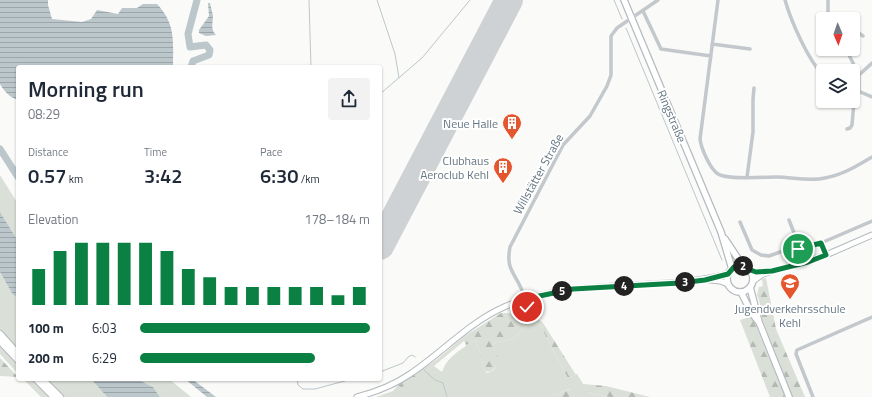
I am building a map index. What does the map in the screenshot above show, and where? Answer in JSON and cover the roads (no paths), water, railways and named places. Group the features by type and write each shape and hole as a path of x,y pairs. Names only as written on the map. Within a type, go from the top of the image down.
{"highway":[{"path":"0,334 16,352"},
{"path":"0,341 16,358"},
{"path":"38,381 54,397"},
{"path":"44,381 60,397"}],"main road":[{"name":"Ringstraße","path":"624,0 721,232 730,272"},
{"name":"Ringstraße","path":"721,232 743,266"},
{"path":"737,266 743,266 750,271 753,281 748,290 741,292 732,289 728,284 730,272 737,266"},
{"path":"750,287 759,322 789,397"},
{"path":"741,292 751,312 759,322"}],"street":[{"name":"Willstätter Straße","path":"527,316 525,299 521,288 511,272 508,257 510,247 563,146 570,136 590,116 607,86 611,75 611,36 617,28 658,0"},
{"path":"718,0 701,133 701,143 712,169 724,176 777,177 811,180 822,179 842,173 872,157"},
{"path":"785,0 795,25 816,67"},
{"path":"828,0 828,12"},
{"path":"643,11 661,49 711,56"},
{"path":"712,44 750,49"},
{"path":"860,74 872,63"},
{"path":"747,177 753,132 754,88"},
{"path":"860,92 872,97"},
{"path":"847,129 852,125 853,108"},
{"path":"789,220 798,243 805,248"},
{"path":"740,222 752,250 761,255 769,256 786,250 805,248 821,243 872,221"},
{"path":"753,281 761,275 808,262 872,235"},
{"path":"821,243 826,255"},
{"path":"750,271 772,271"},
{"path":"705,280 730,272"},
{"path":"357,397 390,386 410,375 478,321 503,307 525,299 573,289 680,283 705,280 720,281 728,284"},
{"path":"813,397 796,354 797,350 872,317"}],"waterway":[{"path":"192,65 193,61 209,55 210,50 206,45 190,47 188,34 197,0"},
{"path":"309,0 311,65"},
{"path":"377,0 395,54 399,78"},
{"path":"382,92 422,58 470,0"},
{"path":"614,0 622,19"},
{"path":"626,28 722,260"},
{"path":"0,149 16,174"},
{"path":"382,371 403,363 412,355 415,357"},
{"path":"424,370 435,380 443,383 447,397"},
{"path":"297,381 298,385 303,389 315,389 345,381"}],"place":[{"name":"Neue Halle","path":"512,140"},
{"name":"Clubhaus Aeroclub Kehl","path":"503,184"},
{"name":"Jugendverkehrsschule Kehl","path":"790,300"}]}
